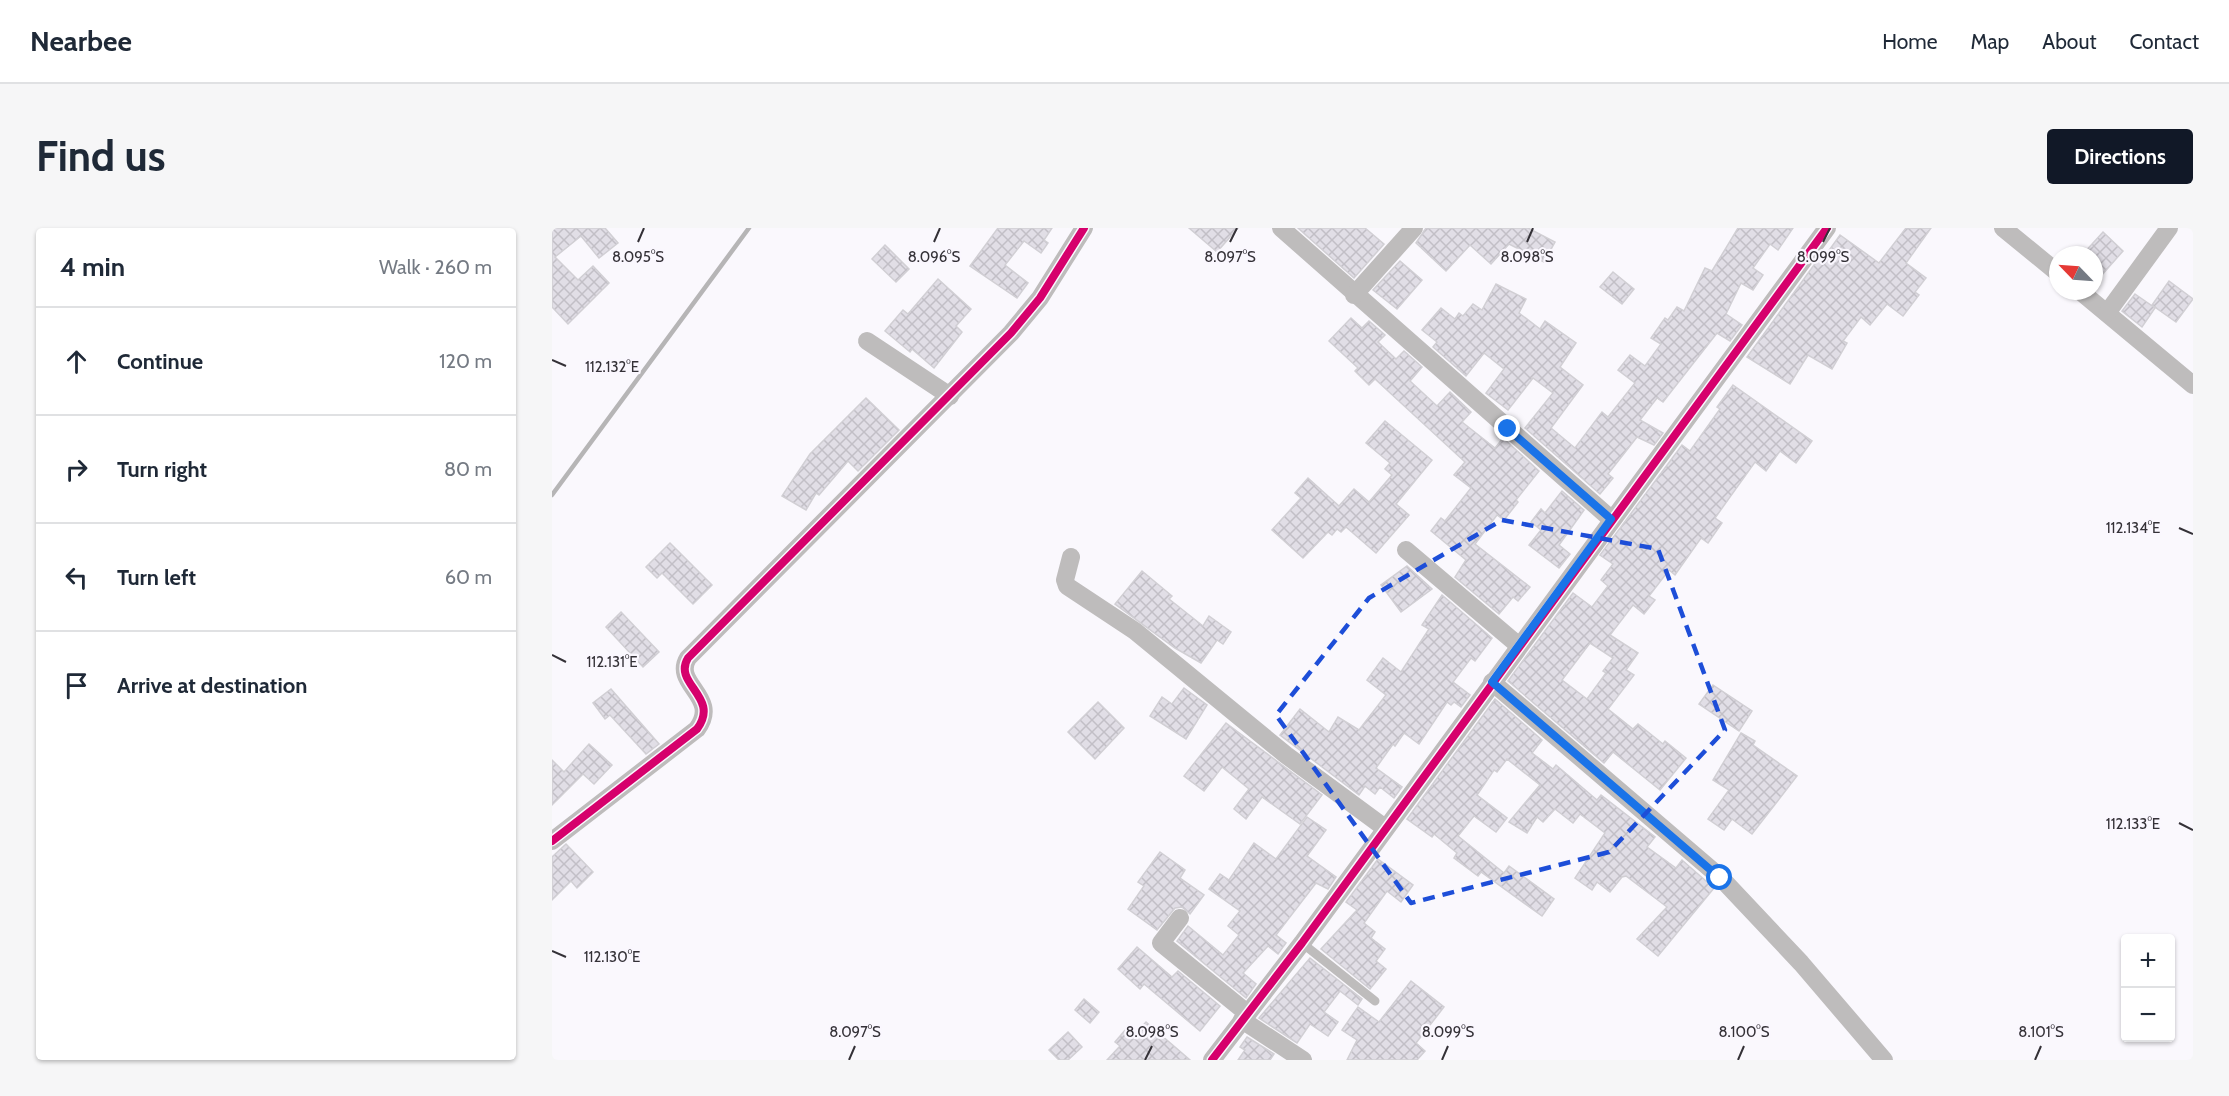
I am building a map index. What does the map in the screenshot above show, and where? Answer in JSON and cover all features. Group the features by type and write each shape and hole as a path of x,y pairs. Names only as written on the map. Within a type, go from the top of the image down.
{"street":[{"path":"552,841 697,729 702,722 704,706 686,675 685,666 688,658 950,396 1027,315 1084,228"},
{"path":"1282,228 1354,295 1611,519"},
{"path":"1354,295 1414,228"},
{"path":"1212,1060 1302,943 1518,645 1827,228"},
{"path":"2003,228 2049,266"},
{"path":"2107,313 2169,228"},
{"path":"2091,300 2193,385"},
{"path":"867,341 950,396"},
{"path":"1406,550 1518,645"},
{"path":"1071,557 1065,580 1067,586 1135,631 1286,755 1385,828"},
{"path":"1492,682 1728,885 1801,963 1884,1060"},
{"path":"1180,918 1161,943 1245,1016 1303,1060"}],"lane":[{"path":"1302,943 1375,1001"}],"highlighted area":[{"path":"1502,520 1658,549 1725,730 1609,852 1411,903 1276,715 1369,598"}],"building":[{"path":"552,228 605,228 618,243 599,258 581,236 555,257 578,280 593,266 609,283 568,324 552,307"},
{"path":"998,228 1052,228 1044,240 1048,243 1041,253 1024,241 1005,265 1028,283 1017,298 970,266"},
{"path":"1189,228 1238,228 1217,252"},
{"path":"1298,228 1365,228 1384,244 1354,278"},
{"path":"1426,228 1528,228 1555,242 1544,262 1509,244 1491,264 1470,245 1446,271 1416,243"},
{"path":"1738,228 1793,228 1778,250 1770,244 1753,268 1763,275 1753,290 1741,283 1726,314 1742,325 1730,341 1717,333 1663,402 1657,398 1640,420 1663,433 1654,445 1637,437 1608,474 1613,478 1600,494 1525,428 1553,393 1533,378 1508,410 1486,393 1504,369 1484,353 1466,376 1433,347 1437,342 1422,330 1441,308 1455,319 1459,313 1463,316 1473,304 1482,310 1496,284 1526,299 1519,313 1540,329 1545,321 1576,343 1560,367 1583,385 1551,428 1575,448 1602,412 1608,417 1635,383 1618,370 1630,355 1645,366 1661,344 1651,338 1665,318 1668,320 1677,307 1684,311 1705,268 1712,271"},
{"path":"1906,228 1931,228 1906,263 1926,278 1915,292 1919,295 1903,316 1887,304 1870,325 1861,317 1843,341 1847,343 1832,369 1808,355 1790,384 1747,357 1822,254 1825,256 1840,235 1879,263"},
{"path":"2103,232 2123,251 2103,274 2103,246 2090,246"},
{"path":"885,245 909,269 896,282 872,259"},
{"path":"1400,261 1422,280 1397,309 1373,290"},
{"path":"1613,272 1634,289 1622,304 1600,287"},
{"path":"938,279 971,309 956,326 962,332 934,368 912,349 910,352 885,331 903,310 908,314"},
{"path":"2169,281 2193,299 2176,322 2152,305"},
{"path":"2135,294 2155,308 2142,327 2122,311"},
{"path":"1351,318 1362,328 1369,321 1385,335 1378,342 1396,359 1404,351 1422,367 1410,381 1437,406 1450,392 1471,412 1462,422 1495,448 1503,438 1539,471 1516,500 1518,502 1504,520 1497,515 1475,544 1530,587 1518,601 1513,597 1499,614 1455,577 1466,560 1431,531 1441,518 1445,521 1471,488 1454,475 1465,462 1375,379 1369,385 1355,371 1358,368 1329,341"},
{"path":"1733,385 1812,441 1796,463 1780,451 1766,471 1755,462 1715,518 1722,523 1708,543 1701,538 1675,575 1669,570 1649,596 1655,600 1644,614 1633,605 1610,635 1638,653 1626,670 1634,675 1608,709 1633,729 1638,724 1663,744 1665,741 1686,758 1660,790 1613,752 1604,763 1508,681 1573,593 1592,607 1608,586 1601,580 1613,564 1600,555 1682,445 1690,451 1720,409 1717,407","holes":["1590,643 1613,658 1603,671 1606,673 1587,699 1562,680"]},
{"path":"866,398 899,430 858,471 848,461 819,495 816,493 806,510 782,496 810,454"},
{"path":"1385,421 1432,460 1396,504 1409,515 1376,553 1346,527 1341,532 1337,529 1332,535 1328,532 1303,558 1272,530 1301,498 1295,493 1308,478 1339,506 1354,489 1369,502 1392,475 1385,469 1390,463 1366,443"},
{"path":"1562,491 1584,510 1559,545 1570,554 1559,568 1529,545 1541,530 1531,522 1541,509 1545,513"},
{"path":"670,543 712,585 693,604 662,573 657,578 646,567"},
{"path":"1407,566 1432,589 1401,612 1381,585"},
{"path":"1142,571 1172,596 1169,599 1203,626 1209,616 1231,632 1223,644 1217,640 1201,663 1175,648 1115,604"},
{"path":"1442,595 1492,638 1475,661 1471,658 1453,682 1470,695 1461,707 1454,702 1451,705 1447,702 1419,744 1404,733 1395,746 1393,744 1376,768 1402,787 1394,798 1380,787 1375,794 1365,786 1359,795 1280,735 1300,709 1329,732 1338,717 1359,730 1386,695 1367,680 1383,658 1401,672 1429,629 1422,625"},
{"path":"621,612 659,652 643,667 606,627"},
{"path":"1713,685 1752,711 1739,731 1699,704"},
{"path":"1184,688 1207,705 1186,739 1150,716 1162,697 1172,704"},
{"path":"611,689 659,744 646,754 610,715 605,719 593,703"},
{"path":"1495,699 1542,740 1532,753 1553,769 1556,765 1597,800 1601,795 1655,837 1647,847 1676,868 1682,860 1714,888 1658,956 1637,939 1667,907 1626,876 1622,877 1610,892 1597,882 1592,890 1575,878 1605,833 1580,814 1573,823 1555,809 1543,822 1537,817 1527,833 1509,822 1540,785 1507,759 1497,772 1494,770 1477,795 1507,818 1496,832 1474,816 1458,836 1504,873 1509,866 1554,899 1542,916 1481,872 1478,876 1454,858 1457,853 1434,834 1432,837 1407,819"},
{"path":"1098,702 1124,728 1095,759 1068,732"},
{"path":"1226,723 1322,795 1300,824 1262,797 1246,819 1234,809 1249,789 1222,767 1204,791 1184,776"},
{"path":"1741,733 1755,741 1753,745 1797,776 1752,834 1732,819 1724,830 1708,819 1729,790 1713,780"},
{"path":"589,744 612,765 594,784 583,774 552,805 552,760 564,772"},
{"path":"1307,817 1326,830 1307,856 1336,877 1328,889 1316,883 1276,935 1286,943 1278,954 1268,946 1243,973 1256,984 1246,998 1177,941 1188,926 1223,955 1239,935 1228,926 1240,911 1209,889 1220,874 1229,880 1254,843 1276,859"},
{"path":"566,844 593,872 577,888 571,881 552,900 552,857"},
{"path":"1160,852 1185,870 1180,878 1204,895 1190,914 1182,907 1175,908 1157,930 1128,909 1144,886 1138,882"},
{"path":"1378,859 1413,885 1401,902 1387,891 1364,923 1375,932 1371,938 1385,949 1376,961 1386,969 1370,989 1321,949 1357,910 1346,902"},
{"path":"1137,947 1172,977 1178,971 1220,1006 1200,1031 1144,984 1140,989 1118,969"},
{"path":"1310,958 1362,999 1358,1005 1340,991 1324,1012 1338,1022 1328,1036 1310,1024 1297,1043 1259,1018"},
{"path":"1411,981 1444,1007 1416,1043 1425,1051 1417,1060 1347,1060 1357,1040 1342,1030 1358,1007 1379,1022"},
{"path":"1084,999 1099,1012 1090,1023 1075,1010"},
{"path":"1146,1022 1190,1060 1107,1060 1120,1046 1115,1042 1126,1029 1134,1035"},
{"path":"1068,1032 1082,1047 1068,1060 1059,1060 1049,1050"},
{"path":"1247,1037 1274,1054 1270,1060 1238,1060 1245,1050 1240,1047"}],"railway":[{"path":"552,495 749,228"}],"cycle path":[{"path":"552,841 697,729 703,718 703,708 686,676 685,667 688,658 1011,333 1040,298 1084,228"},
{"path":"1212,1060 1302,943 1827,228"}],"route":[{"path":"1508,429 1611,519 1492,682 1720,878"}]}
